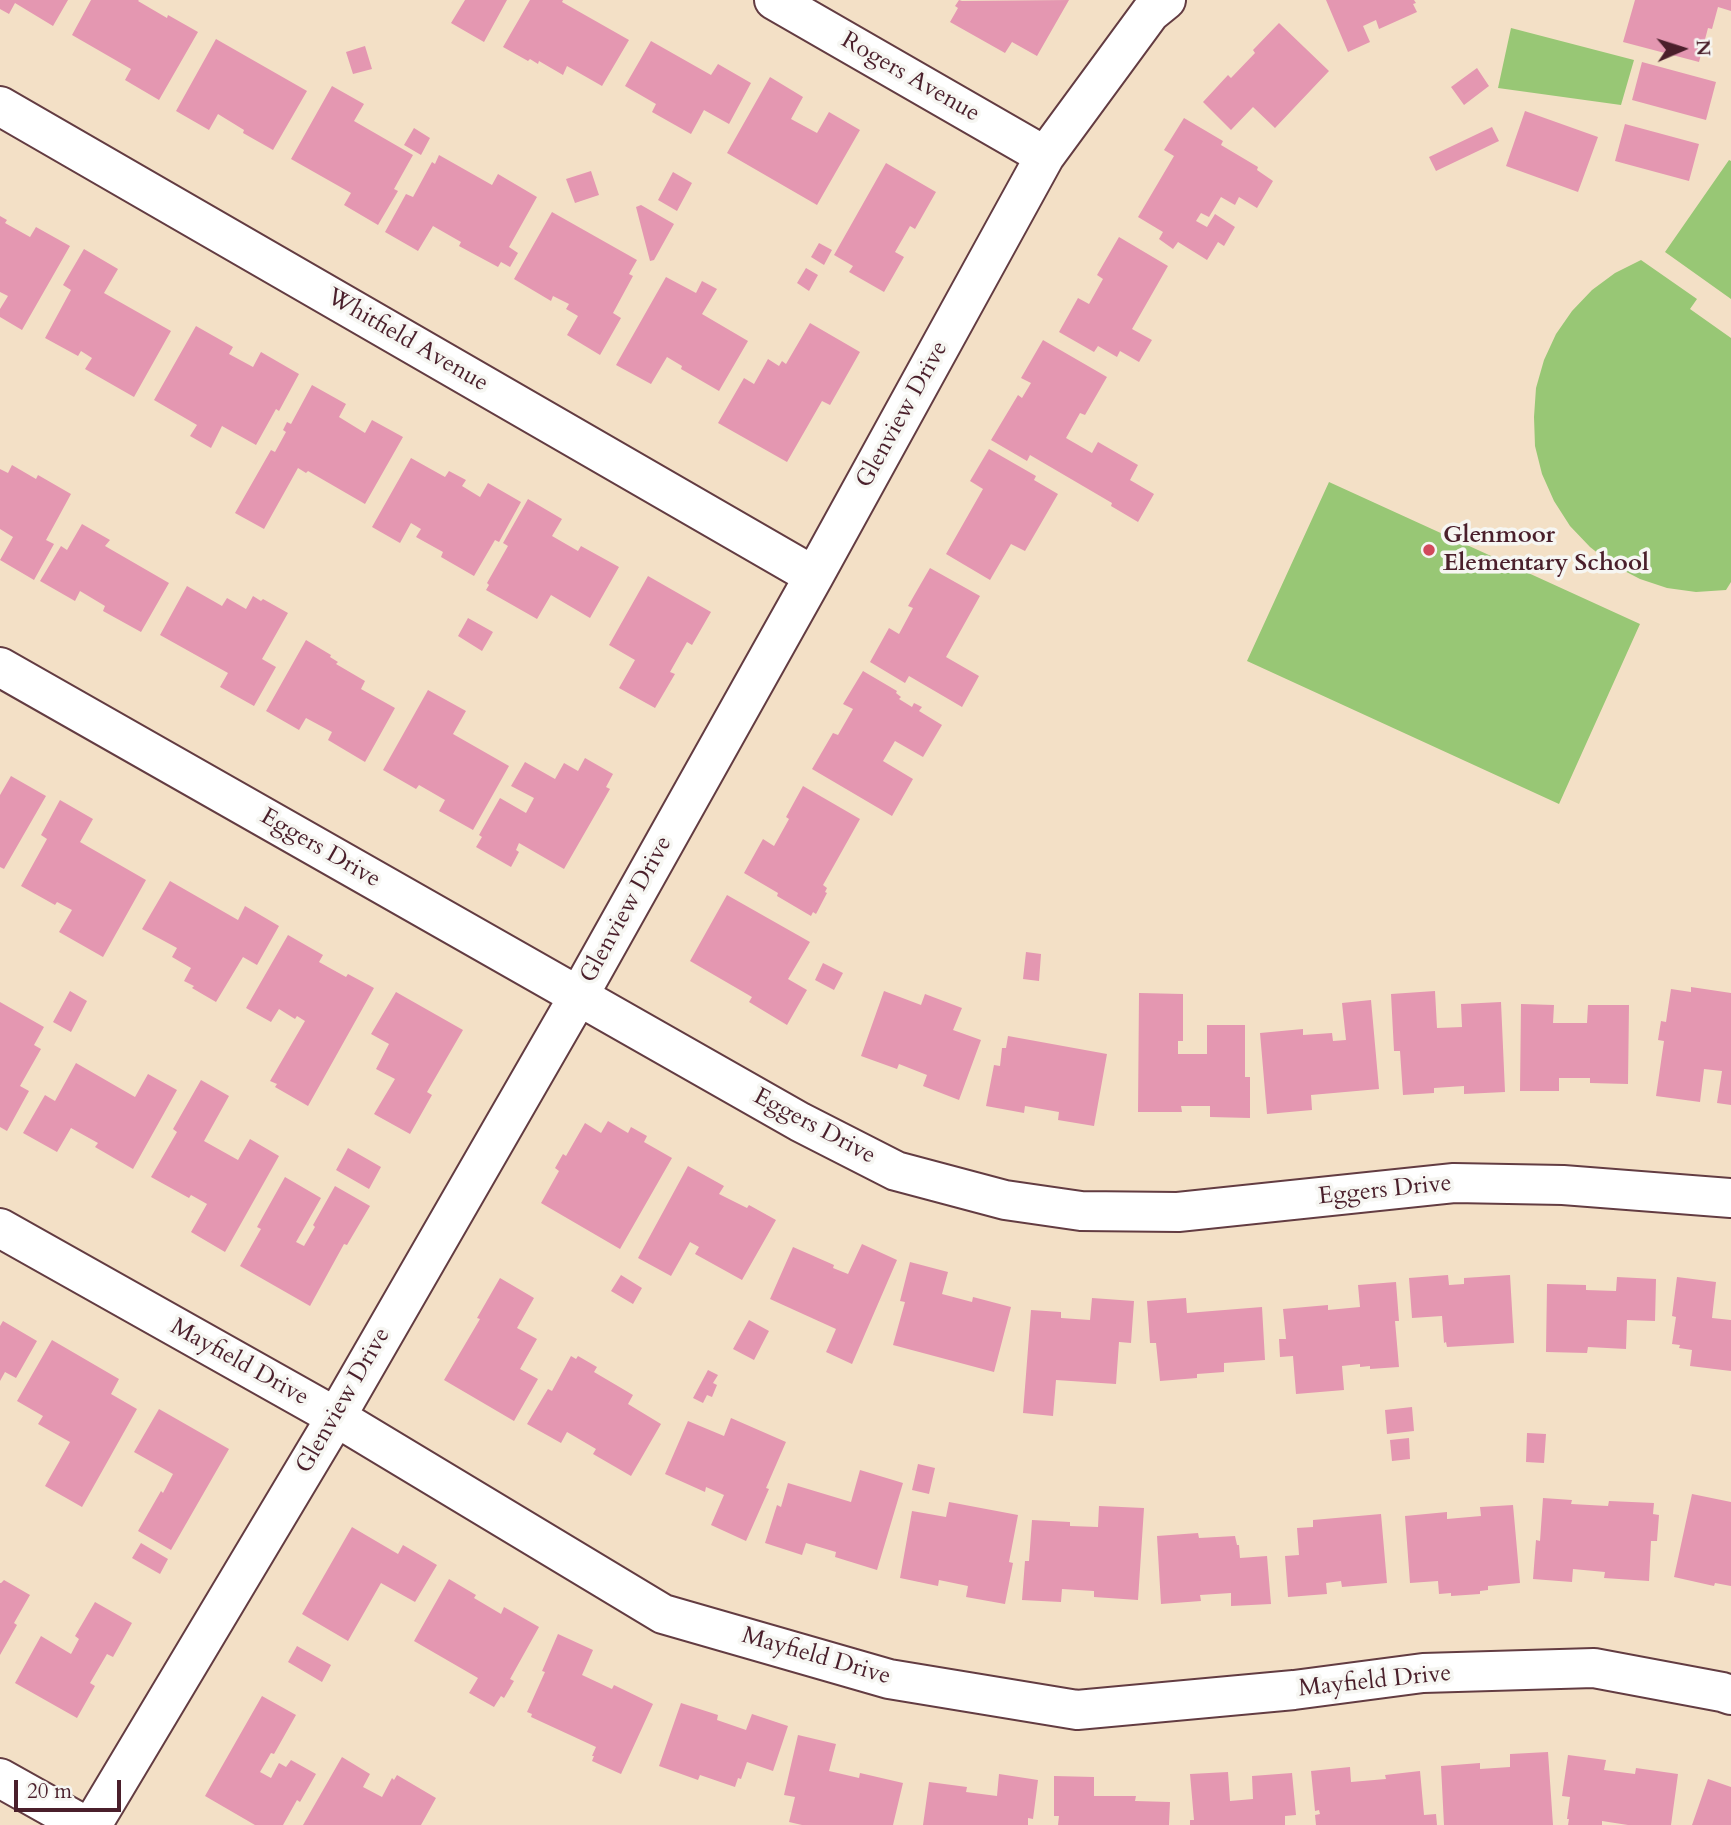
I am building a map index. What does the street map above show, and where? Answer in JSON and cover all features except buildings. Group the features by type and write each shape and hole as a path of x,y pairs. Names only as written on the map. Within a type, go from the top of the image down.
{"street":[{"name":"Rogers Avenue","path":"774,0 1045,156"},
{"name":"Glenview Drive","path":"92,1825 336,1417 578,996 814,576 1045,156 1150,13 1166,0"},
{"name":"Whitfield Avenue","path":"0,106 814,576"},
{"name":"Eggers Drive","path":"0,667 800,1122 897,1171 1005,1200 1081,1211 1178,1212 1454,1183 1563,1185 1731,1198"},
{"name":"Mayfield Drive","path":"0,1228 336,1417 663,1614 889,1679 1077,1710 1294,1690 1423,1673 1594,1668 1731,1695"},
{"path":"0,1778 84,1825"}],"green space":[{"path":"1511,28 1634,60 1621,105 1498,88"},
{"path":"1729,160 1731,161 1731,299 1665,252"},
{"path":"1641,260 1697,299 1690,309 1731,338 1731,582 1726,590 1696,592 1667,588 1640,579 1613,565 1590,547 1570,526 1554,501 1542,474 1535,446 1536,388 1544,360 1556,334 1572,311 1592,290 1615,273"},
{"path":"1329,482 1640,624 1559,804 1247,661"}],"place":[{"name":"Glenmoor Elementary School","path":"1429,550"}]}
